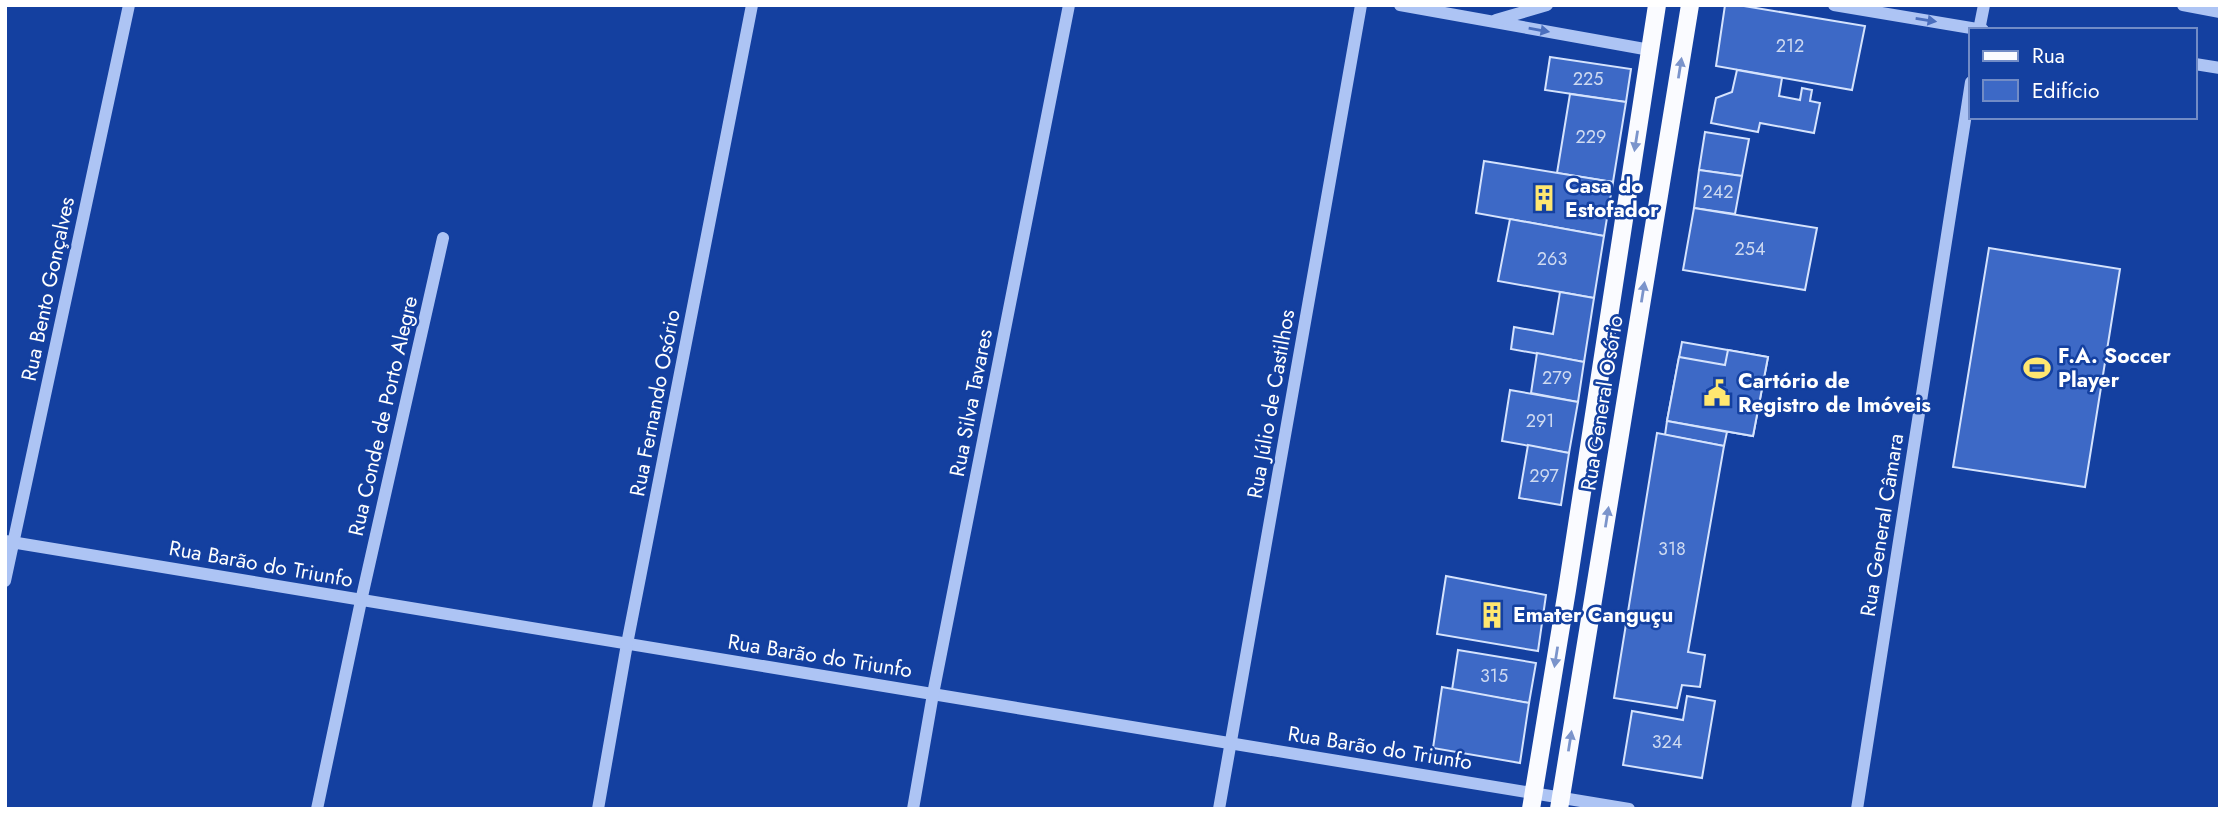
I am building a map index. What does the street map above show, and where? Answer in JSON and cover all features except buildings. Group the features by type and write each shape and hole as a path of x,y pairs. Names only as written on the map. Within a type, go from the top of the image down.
{"main road":[{"name":"Rua General Osório","path":"1532,801 1657,5"},
{"name":"Rua General Osório","path":"1560,803 1690,5"}],"street":[{"name":"Rua Bento Gonçalves","path":"5,581 9,542 129,5"},
{"name":"Rua Fernando Osório","path":"598,809 627,644 752,5"},
{"name":"Rua Silva Tavares","path":"912,809 1069,5"},
{"name":"Rua Júlio de Castilhos","path":"1219,809 1361,5"},
{"path":"1400,5 1650,50"},
{"path":"1492,22 1547,5"},
{"path":"1834,5 1969,28"},
{"path":"1980,28 1984,5"},
{"path":"2183,5 2220,12"},
{"path":"2197,64 2220,68"},
{"name":"Rua General Câmara","path":"1857,809 1969,95"},
{"name":"Rua Conde de Porto Alegre","path":"317,809 443,238"},
{"name":"Rua Barão do Triunfo","path":"9,542 1230,744 1532,801 1629,809"}],"place":[{"name":"Casa do Estofador","path":"1544,198"},
{"name":"F.A. Soccer Player","path":"2037,368"},
{"name":"Cartório de Registro de Imóveis","path":"1717,393"},
{"name":"Emater Canguçu","path":"1492,615"}]}
